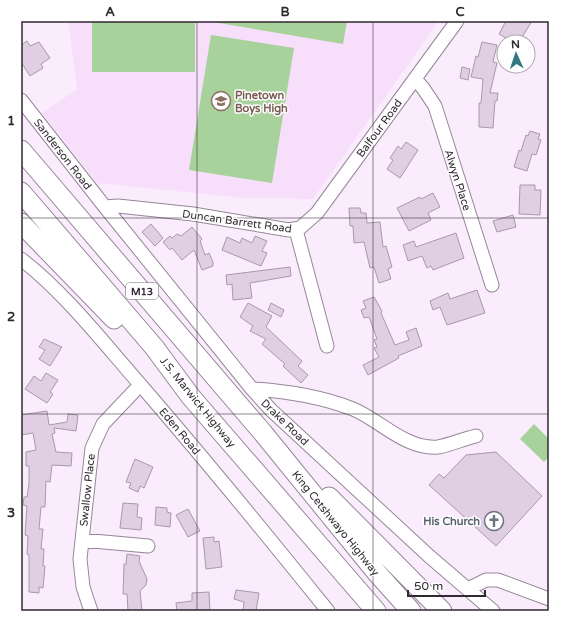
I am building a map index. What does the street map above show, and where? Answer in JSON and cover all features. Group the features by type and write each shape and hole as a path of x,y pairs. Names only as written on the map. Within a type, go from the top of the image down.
{"highway":[{"name":"M13","path":"21,150 263,433"},
{"name":"J.S. Marwick Highway","path":"21,192 154,347 191,397 376,611"},
{"path":"21,223 191,397"},
{"name":"King Cetshwayo Highway","path":"263,433 376,573 411,611"},
{"path":"263,433 442,611"}],"street":[{"name":"Balfour Road","path":"296,230 306,224 317,213 457,21"},
{"name":"Alwyn Place","path":"415,79 424,88 435,106 492,285"},
{"name":"Sanderson Road","path":"21,100 105,208"},
{"name":"Duncan Barrett Road","path":"105,208 118,206 193,214 285,230 296,230 327,346"},
{"name":"Drake Road","path":"105,208 252,389 271,410 429,556 493,611"},
{"name":"Eden Road","path":"21,259 67,303 140,385 236,497 328,611"},
{"name":"Swallow Place","path":"91,611 80,572 92,448 103,424 140,385"},
{"path":"252,389 300,394 353,409 406,440 425,446 437,447 476,436"},
{"path":"82,540 148,546"},
{"path":"468,589 486,580 498,580 549,599"}],"shaded area":[{"name":"Pinetown Boys High","path":"68,21 439,21 313,199 243,198 97,183 42,113 77,89"}],"green space":[{"path":"92,21 195,21 195,72 92,72"},
{"path":"207,21 347,21 343,44"},
{"path":"211,35 294,48 272,183 189,170"},
{"path":"534,424 549,439 549,457 544,462 520,439"}],"building":[{"path":"506,21 532,21 524,34 499,34"},
{"path":"27,41 30,46 39,42 50,58 41,64 43,68 30,76 21,62 21,45"},
{"path":"482,42 496,45 493,62 496,63 496,67 490,93 498,93 497,101 495,101 493,128 479,127 479,103 481,103 483,79 471,77 476,56 478,57"},
{"path":"462,67 470,69 468,80 460,78"},
{"path":"530,131 540,134 538,139 541,140 536,155 532,154 527,171 514,167 519,150 521,151 526,135 528,136"},
{"path":"406,142 418,150 400,178 387,169 393,160 390,158 398,146 401,149"},
{"path":"520,185 535,185 535,190 541,190 540,215 519,214"},
{"path":"433,193 440,207 428,213 431,220 409,231 397,208 420,197 421,199"},
{"path":"349,208 360,208 361,213 366,213 367,223 380,222 383,247 386,246 392,267 388,269 391,279 379,283 374,267 370,268 364,242 354,243 353,226 350,226"},
{"path":"513,215 516,227 497,232 493,221"},
{"path":"151,224 163,238 155,246 142,232"},
{"path":"192,227 202,239 200,241 205,255 209,253 213,266 202,270 194,250 182,260 172,248 170,250 163,242 170,236 172,238 177,234 181,236"},
{"path":"456,233 464,258 433,270 431,266 427,268 422,256 408,261 403,245 414,241 416,247"},
{"path":"255,236 267,241 262,251 267,253 261,266 222,250 227,237 240,243 242,238 252,243"},
{"path":"290,267 291,276 250,283 252,298 233,300 232,284 227,285 226,275"},
{"path":"477,290 485,313 447,325 440,307 433,310 430,301 448,293 450,299"},
{"path":"374,297 382,311 381,313 395,345 409,340 406,332 416,328 422,346 398,356 399,358 368,375 363,365 379,357 374,348 377,347 374,340 377,339 369,317 364,318 361,310 366,308 363,301"},
{"path":"248,303 272,316 266,327 302,361 298,366 308,375 301,383 283,366 285,364 262,344 266,339 250,331 253,326 240,317"},
{"path":"271,303 284,310 281,317 268,310"},
{"path":"44,339 62,347 50,366 39,359 45,350 39,347"},
{"path":"46,373 58,380 50,392 53,394 47,403 25,389 34,376 41,381"},
{"path":"47,411 49,425 67,422 68,414 78,415 76,431 54,428 55,433 52,434 56,452 72,453 71,466 52,465 50,482 46,481 45,507 41,507 39,529 43,529 41,549 44,549 43,566 45,566 43,588 39,587 39,593 29,592 29,555 27,554 28,536 25,535 27,506 23,505 24,497 27,497 29,484 29,466 26,466 26,452 36,450 33,433 21,435 21,415"},
{"name":"His Church","path":"496,452 542,496 496,546 429,485 439,474 444,478 466,455"},
{"path":"135,459 153,467 144,488 140,486 138,492 129,488 131,483 126,482"},
{"path":"123,503 138,504 137,517 142,518 141,530 120,528"},
{"path":"156,507 167,508 167,512 171,513 170,527 155,525"},
{"path":"188,509 200,531 188,537 176,515"},
{"path":"214,537 214,542 219,541 222,567 206,569 203,538"},
{"path":"127,554 140,556 139,561 147,579 146,585 140,591 142,611 128,611 127,594 123,594 124,564 126,564"},
{"path":"236,590 259,593 256,611 243,611 244,602 234,599"},
{"path":"209,592 210,611 177,611 176,603 192,601 192,593"}],"place":[{"name":"Pinetown Boys High","path":"221,101"},
{"name":"His Church","path":"494,521"}]}
